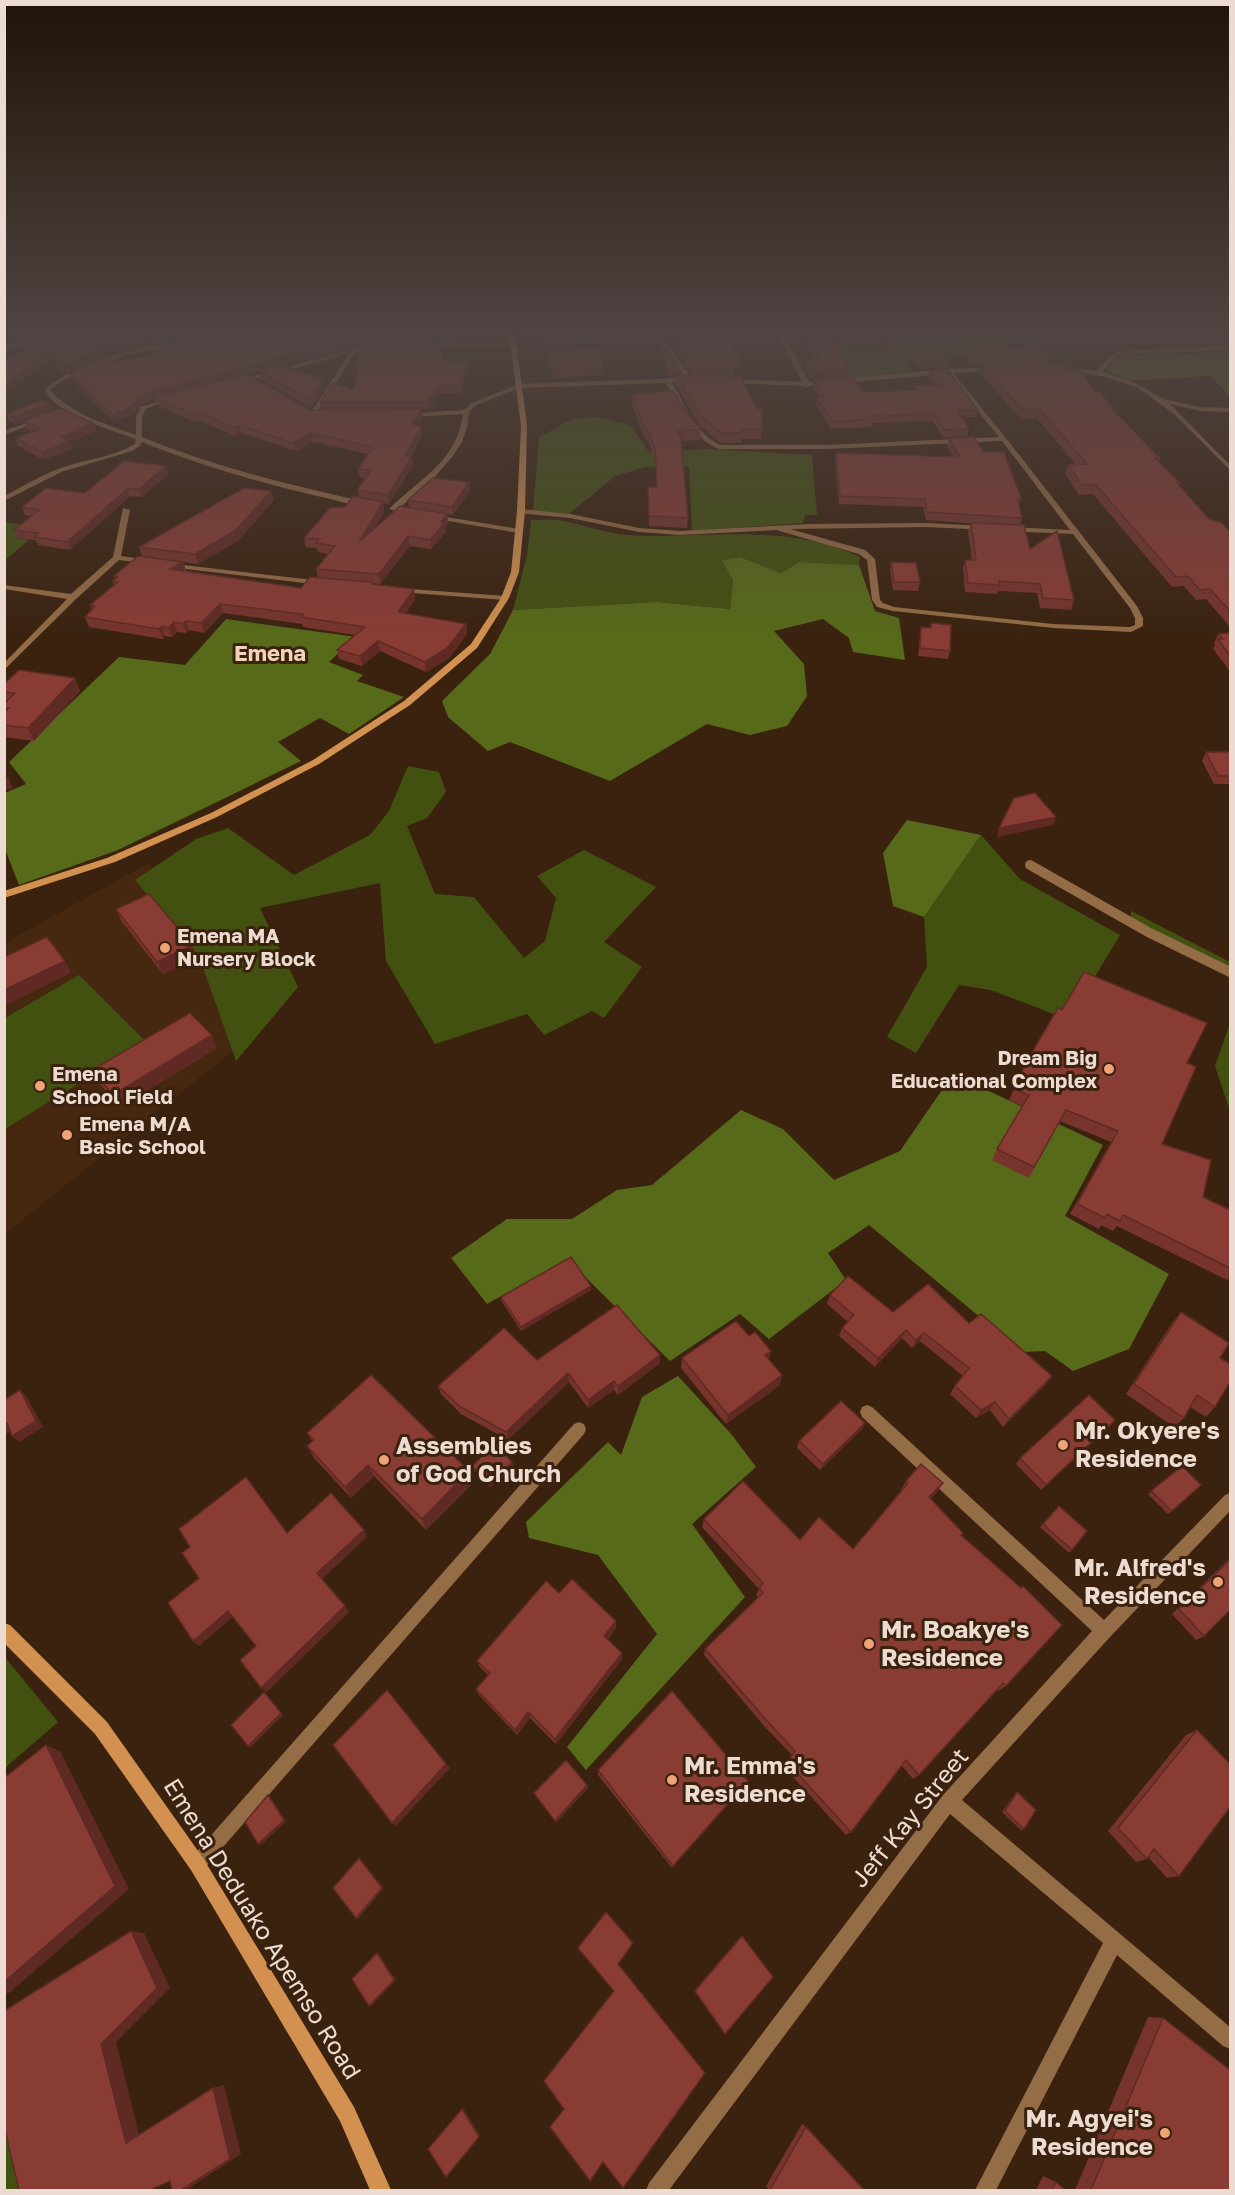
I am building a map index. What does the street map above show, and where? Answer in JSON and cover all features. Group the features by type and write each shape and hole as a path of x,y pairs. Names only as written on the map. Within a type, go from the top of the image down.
{"street":[{"path":"135,436 221,469 303,491 370,505"},
{"path":"393,509 433,476 460,442 462,436"},
{"path":"4,895 111,860 214,815 316,762 406,703 474,646 505,598 515,572 521,511 524,436"},
{"path":"702,436 708,443 719,447 826,447 1004,438 1134,608 1139,618 1139,626 1131,630 1053,626 893,609 880,605 876,600 871,559 862,552 777,528"},
{"path":"1197,436 1230,468"},
{"path":"4,499 46,476 70,467 120,455 138,445 139,438"},
{"path":"382,507 405,511"},
{"path":"4,669 73,597 117,558 126,510"},
{"path":"521,511 570,516 639,530 680,533 777,528 926,525 992,529"},
{"path":"427,515 519,531"},
{"path":"1002,529 1074,532"},
{"path":"117,558 328,584"},
{"path":"4,587 73,597"},
{"path":"387,589 505,598"},
{"path":"867,1412 1104,1631"},
{"path":"197,1864 579,1429"},
{"name":"Jeff Kay Street","path":"656,2190 949,1802 1104,1631 1230,1500"},
{"name":"Emena Deduako Apemso Road","path":"4,1631 101,1728 197,1864 347,2114 381,2190"},
{"path":"949,1802 1230,2038"},
{"path":"985,2190 1114,1941"}],"lane":[{"path":"1030,865 1148,932 1230,972"}],"shaded area":[{"name":"Emena M/A Basic School","path":"149,863 253,1035 5,1234 5,943"}],"green space":[{"path":"638,436 649,452 707,449 812,455 817,515 805,515 803,523 692,531 689,467 646,467 615,476 569,514 533,511 539,437"},
{"path":"531,520 559,520 626,535 744,534 803,539 860,557 859,565 799,562 781,573 740,557 723,560 733,579 730,609 657,602 513,610 527,555"},
{"path":"4,522 43,527 26,529 15,538 29,540 5,560"},
{"path":"740,557 781,573 799,562 859,565 875,611 899,618 905,660 853,652 849,638 823,619 774,631 804,664 807,696 787,726 750,735 707,724 610,781 510,742 488,751 448,717 442,701 490,654 513,610 657,602 730,609 733,580 722,560"},
{"path":"226,619 356,637 329,662 363,675 357,681 404,697 349,734 320,718 278,742 301,761 118,850 19,885 5,849 5,793 26,784 9,762 119,657 185,665"},
{"path":"408,766 439,772 446,792 427,818 407,826 435,894 474,897 524,958 545,941 556,898 537,876 584,850 656,887 604,942 642,967 604,1018 592,1011 544,1035 527,1014 435,1044 386,961 380,883 260,908 298,987 236,1061 199,956 135,880 196,839 228,828 294,875 370,835 389,811"},
{"path":"907,820 981,835 924,917 893,906 883,853"},
{"path":"981,835 1020,879 1120,935 1069,1020 991,990 959,985 916,1053 887,1037 927,967 924,917"},
{"path":"1131,911 1230,962 1230,968 1131,918"},
{"name":"Emena School Field","path":"79,975 146,1042 5,1129 5,1018"},
{"path":"1230,1023 1230,1111 1215,1066"},
{"path":"953,1074 1103,1145 1065,1216 1169,1274 1129,1349 1073,1371 1045,1351 1022,1352 869,1225 828,1253 846,1280 769,1339 740,1314 670,1361 567,1259 487,1304 451,1258 507,1219 572,1219 617,1190 652,1185 741,1110 783,1129 834,1180 900,1151"},
{"path":"678,1376 732,1435 756,1467 692,1524 745,1597 586,1770 567,1747 657,1634 598,1555 529,1538 526,1522 608,1442 621,1455 642,1397"},
{"path":"4,1656 58,1722 5,1768 4,1768"},
{"path":"5,2106 18,2190 5,2190"}],"building":[{"path":"62,436 69,441 42,452 15,438"},
{"path":"273,436 305,436 293,443"},
{"path":"326,436 416,436 405,456 412,457 388,495 357,490 371,470 358,469 373,447"},
{"path":"650,436 680,436 688,518 649,516 648,487 657,487 655,449"},
{"path":"1063,436 1139,436 1160,458 1155,458 1180,483 1177,483 1209,519 1222,523 1230,532 1230,611 1210,589 1200,590 1188,576 1176,577 1096,485 1082,485 1068,465 1087,464"},
{"path":"974,437 983,452 1004,452 1021,498 1017,498 1022,518 927,512 925,499 840,496 836,453 960,457 949,438"},
{"path":"124,461 166,466 139,489 127,489 67,542 34,537 39,533 14,530 39,510 22,507 46,488 85,493"},
{"path":"433,478 469,482 452,507 408,500"},
{"path":"244,488 271,491 236,530 195,554 139,547"},
{"path":"353,496 383,502 359,542 400,506 447,514 441,522 444,523 430,540 408,536 379,574 316,569 335,546 316,543 319,539 304,538 330,508 345,507"},
{"path":"971,523 1024,525 1030,549 1057,531 1074,600 1043,598 1040,584 999,581 999,585 968,583 965,560 976,560"},
{"path":"138,556 183,562 170,569 301,588 310,577 372,582 371,584 414,589 398,612 466,624 447,648 425,662 378,641 360,656 337,650 365,627 301,617 303,614 220,604 201,623 174,622 169,628 162,626 159,629 85,617 95,606 90,605 118,582 112,581 117,577 114,576"},
{"path":"891,562 916,563 920,582 894,582"},
{"path":"931,623 951,625 950,651 920,648 921,627 931,628"},
{"path":"1230,633 1230,656 1218,639 1223,639 1218,634"},
{"path":"19,670 75,678 28,728 4,725 4,713 9,708 4,708 4,704 15,693 4,692 4,684"},
{"path":"1206,752 1230,752 1230,776 1218,776"},
{"path":"1035,793 1056,817 999,828 1014,798"},
{"name":"Emena MA Nursery Block","path":"149,894 192,945 157,962 116,909"},
{"path":"47,937 65,961 4,990 4,957"},
{"path":"1084,972 1207,1023 1187,1063 1196,1067 1162,1144 1211,1160 1203,1197 1230,1210 1230,1268 1123,1215 1120,1221 1107,1214 1105,1218 1077,1204 1118,1131 1066,1110 1034,1167 997,1149 1029,1095 1014,1089 1027,1061 1058,1008 1062,1010"},
{"path":"190,1013 212,1035 113,1095 92,1070"},
{"path":"571,1257 591,1286 521,1327 501,1297"},
{"path":"848,1276 893,1312 928,1284 969,1323 981,1314 1052,1376 1009,1419 995,1402 981,1410 955,1386 969,1368 924,1333 916,1340 906,1330 878,1358 842,1328 854,1315 830,1295"},
{"path":"617,1305 660,1355 618,1386 614,1381 588,1400 568,1373 506,1432 459,1406 438,1386 504,1328 537,1360"},
{"path":"1181,1312 1229,1343 1220,1358 1230,1364 1230,1382 1215,1407 1197,1395 1184,1418 1134,1384"},
{"path":"736,1321 749,1336 755,1332 771,1351 765,1355 782,1375 728,1415 682,1358"},
{"name":"Assemblies of God Church","path":"371,1375 469,1471 422,1519 368,1465 345,1487 307,1446 314,1440 307,1433"},
{"path":"20,1390 36,1421 12,1436 7,1423 4,1425 4,1400"},
{"name":"Mr. Okyere's Residence","path":"1089,1395 1115,1420 1046,1485 1020,1458"},
{"path":"841,1401 865,1423 823,1464 799,1441"},
{"path":"495,1444 512,1462 489,1484 472,1466"},
{"path":"921,1464 943,1483 929,1497 963,1533 961,1535 1021,1588 1023,1586 1062,1625 1006,1686 1003,1683 919,1775 906,1760 851,1832 787,1762 795,1751 705,1649 763,1593 759,1588 763,1583 704,1519 743,1481 800,1540 819,1517 853,1549"},
{"path":"1182,1466 1201,1485 1172,1511 1151,1491"},
{"path":"246,1477 287,1533 331,1493 364,1530 317,1573 345,1606 261,1688 240,1660 256,1646 228,1611 193,1641 168,1603 199,1578 182,1553 190,1547 179,1529"},
{"path":"1059,1506 1087,1531 1072,1550 1043,1524"},
{"name":"Mr. Alfred's Residence","path":"1230,1560 1230,1610 1204,1636 1179,1609"},
{"path":"572,1579 616,1621 604,1636 622,1653 555,1739 528,1712 515,1730 476,1689 490,1673 477,1661 546,1581 559,1593"},
{"path":"387,1690 446,1764 392,1823 333,1745"},
{"name":"Mr. Emma's Residence","path":"672,1691 748,1781 673,1866 598,1770"},
{"path":"264,1692 281,1713 248,1746 231,1725"},
{"path":"1197,1730 1230,1764 1230,1807 1179,1876 1154,1849 1147,1859 1118,1828"},
{"path":"46,1745 115,1886 4,1982 4,1778"},
{"path":"566,1760 587,1785 555,1821 534,1793"},
{"path":"1017,1792 1036,1810 1024,1829 1005,1811"},
{"path":"268,1795 284,1820 258,1844 245,1822"},
{"path":"359,1858 382,1888 356,1918 333,1888"},
{"path":"606,1912 633,1943 618,1964 705,2073 623,2188 603,2162 590,2181 550,2127 564,2109 544,2081 614,1991 578,1948"},
{"path":"131,1931 157,1988 101,2044 126,2143 213,2088 230,2159 181,2190 172,2190 170,2181 150,2190 19,2190 4,2126 4,2011"},
{"path":"742,1936 773,1977 725,2034 695,1991"},
{"path":"377,1953 394,1980 369,2006 352,1979"},
{"name":"Mr. Agyei's Residence","path":"1163,2018 1230,2070 1230,2190 1091,2190"},
{"path":"462,2109 479,2137 446,2177 428,2149"},
{"path":"806,2127 864,2190 770,2190"},
{"path":"1056,2182 1065,2190 1052,2190"}],"place":[{"name":"Emena MA Nursery Block","path":"165,948"},
{"name":"Dream Big Educational Complex","path":"1109,1069"},
{"name":"Emena School Field","path":"40,1086"},
{"name":"Emena M/A Basic School","path":"67,1135"},
{"name":"Mr. Okyere's Residence","path":"1063,1445"},
{"name":"Assemblies of God Church","path":"384,1460"},
{"name":"Mr. Alfred's Residence","path":"1218,1582"},
{"name":"Mr. Boakye's Residence","path":"869,1644"},
{"name":"Mr. Emma's Residence","path":"672,1780"},
{"name":"Mr. Agyei's Residence","path":"1165,2133"}],"district":[{"name":"Emena","path":"270,653"}]}
